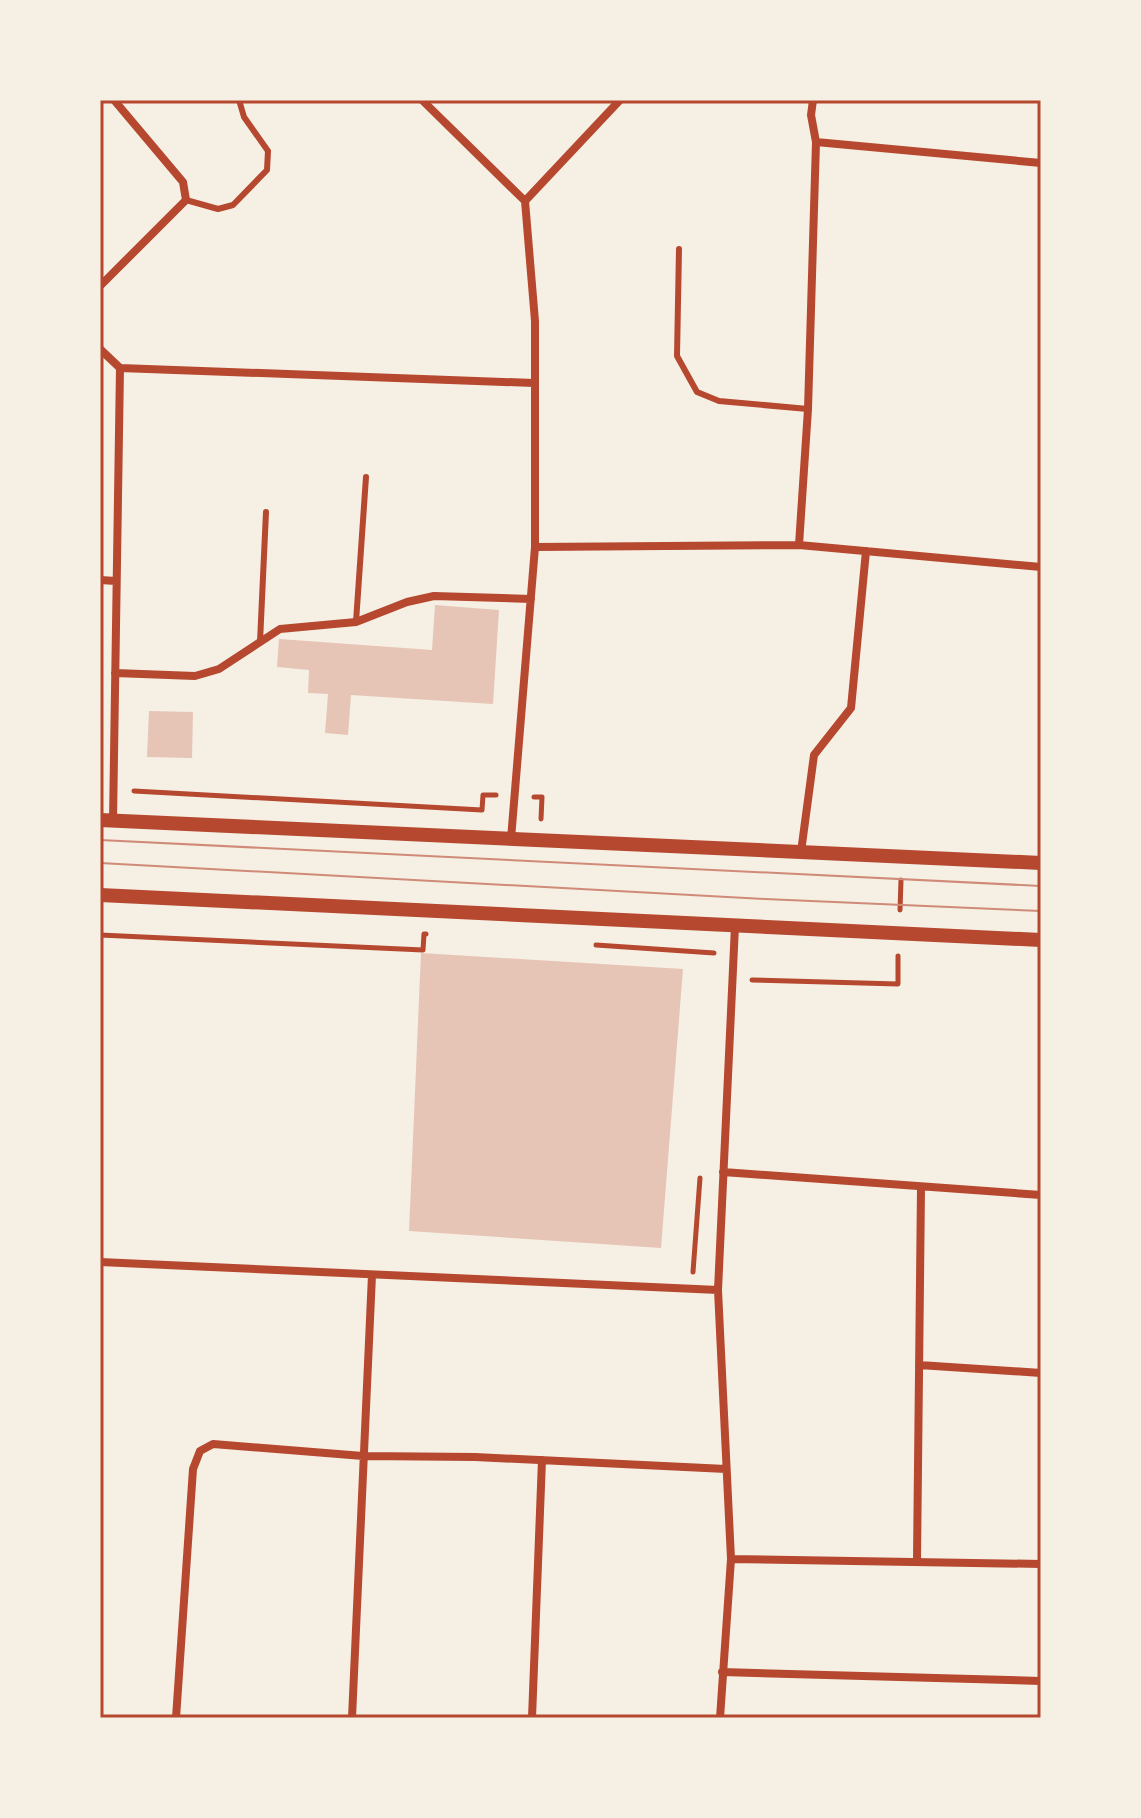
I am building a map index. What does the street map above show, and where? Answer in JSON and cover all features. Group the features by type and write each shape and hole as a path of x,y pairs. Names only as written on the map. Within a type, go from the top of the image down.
{"street":[{"path":"100,286 186,200 183,182 114,100"},
{"path":"422,100 525,201 533,289 535,547 511,840"},
{"path":"525,201 620,100"},
{"path":"799,545 808,409 816,142 811,115 813,100"},
{"path":"816,142 1041,163"},
{"path":"100,349 120,368 534,383"},
{"path":"120,368 115,673 106,821 1041,863"},
{"path":"535,547 799,545 1041,567"},
{"path":"801,852 814,755 851,708 866,551"},
{"path":"100,580 116,581"},
{"path":"115,673 195,676 219,669 280,629 356,622 407,602 434,596 531,599"},
{"path":"100,895 1041,940"},
{"path":"720,1718 731,1559 718,1290 735,926"},
{"path":"723,1172 1041,1195"},
{"path":"917,1560 921,1188"},
{"path":"100,1262 718,1290"},
{"path":"352,1718 372,1275"},
{"path":"919,1365 1041,1373"},
{"path":"176,1718 193,1469 200,1451 213,1444 363,1456 542,1460 726,1469"},
{"path":"532,1718 542,1460"},
{"path":"731,1559 1041,1564"},
{"path":"722,1672 1041,1681"}],"lane":[{"path":"186,200 218,209 233,205 267,170 268,151 244,117 239,100"},
{"path":"679,249 677,356 697,392 719,401 808,409"},
{"path":"356,622 366,477"},
{"path":"260,642 266,512"}],"path":[{"path":"100,935 423,950 424,934 440,935"},
{"path":"592,945 714,953 714,966"},
{"path":"692,1289 701,1165"}],"building":[{"path":"435,605 499,610 493,704 351,695 348,735 325,733 328,694 308,693 309,670 277,667 279,639 432,650"},
{"path":"149,711 193,712 192,758 147,757"},
{"path":"421,953 683,969 661,1248 409,1231"}],"tram line":[{"path":"100,840 1041,886"},
{"path":"100,863 1041,911"}]}
